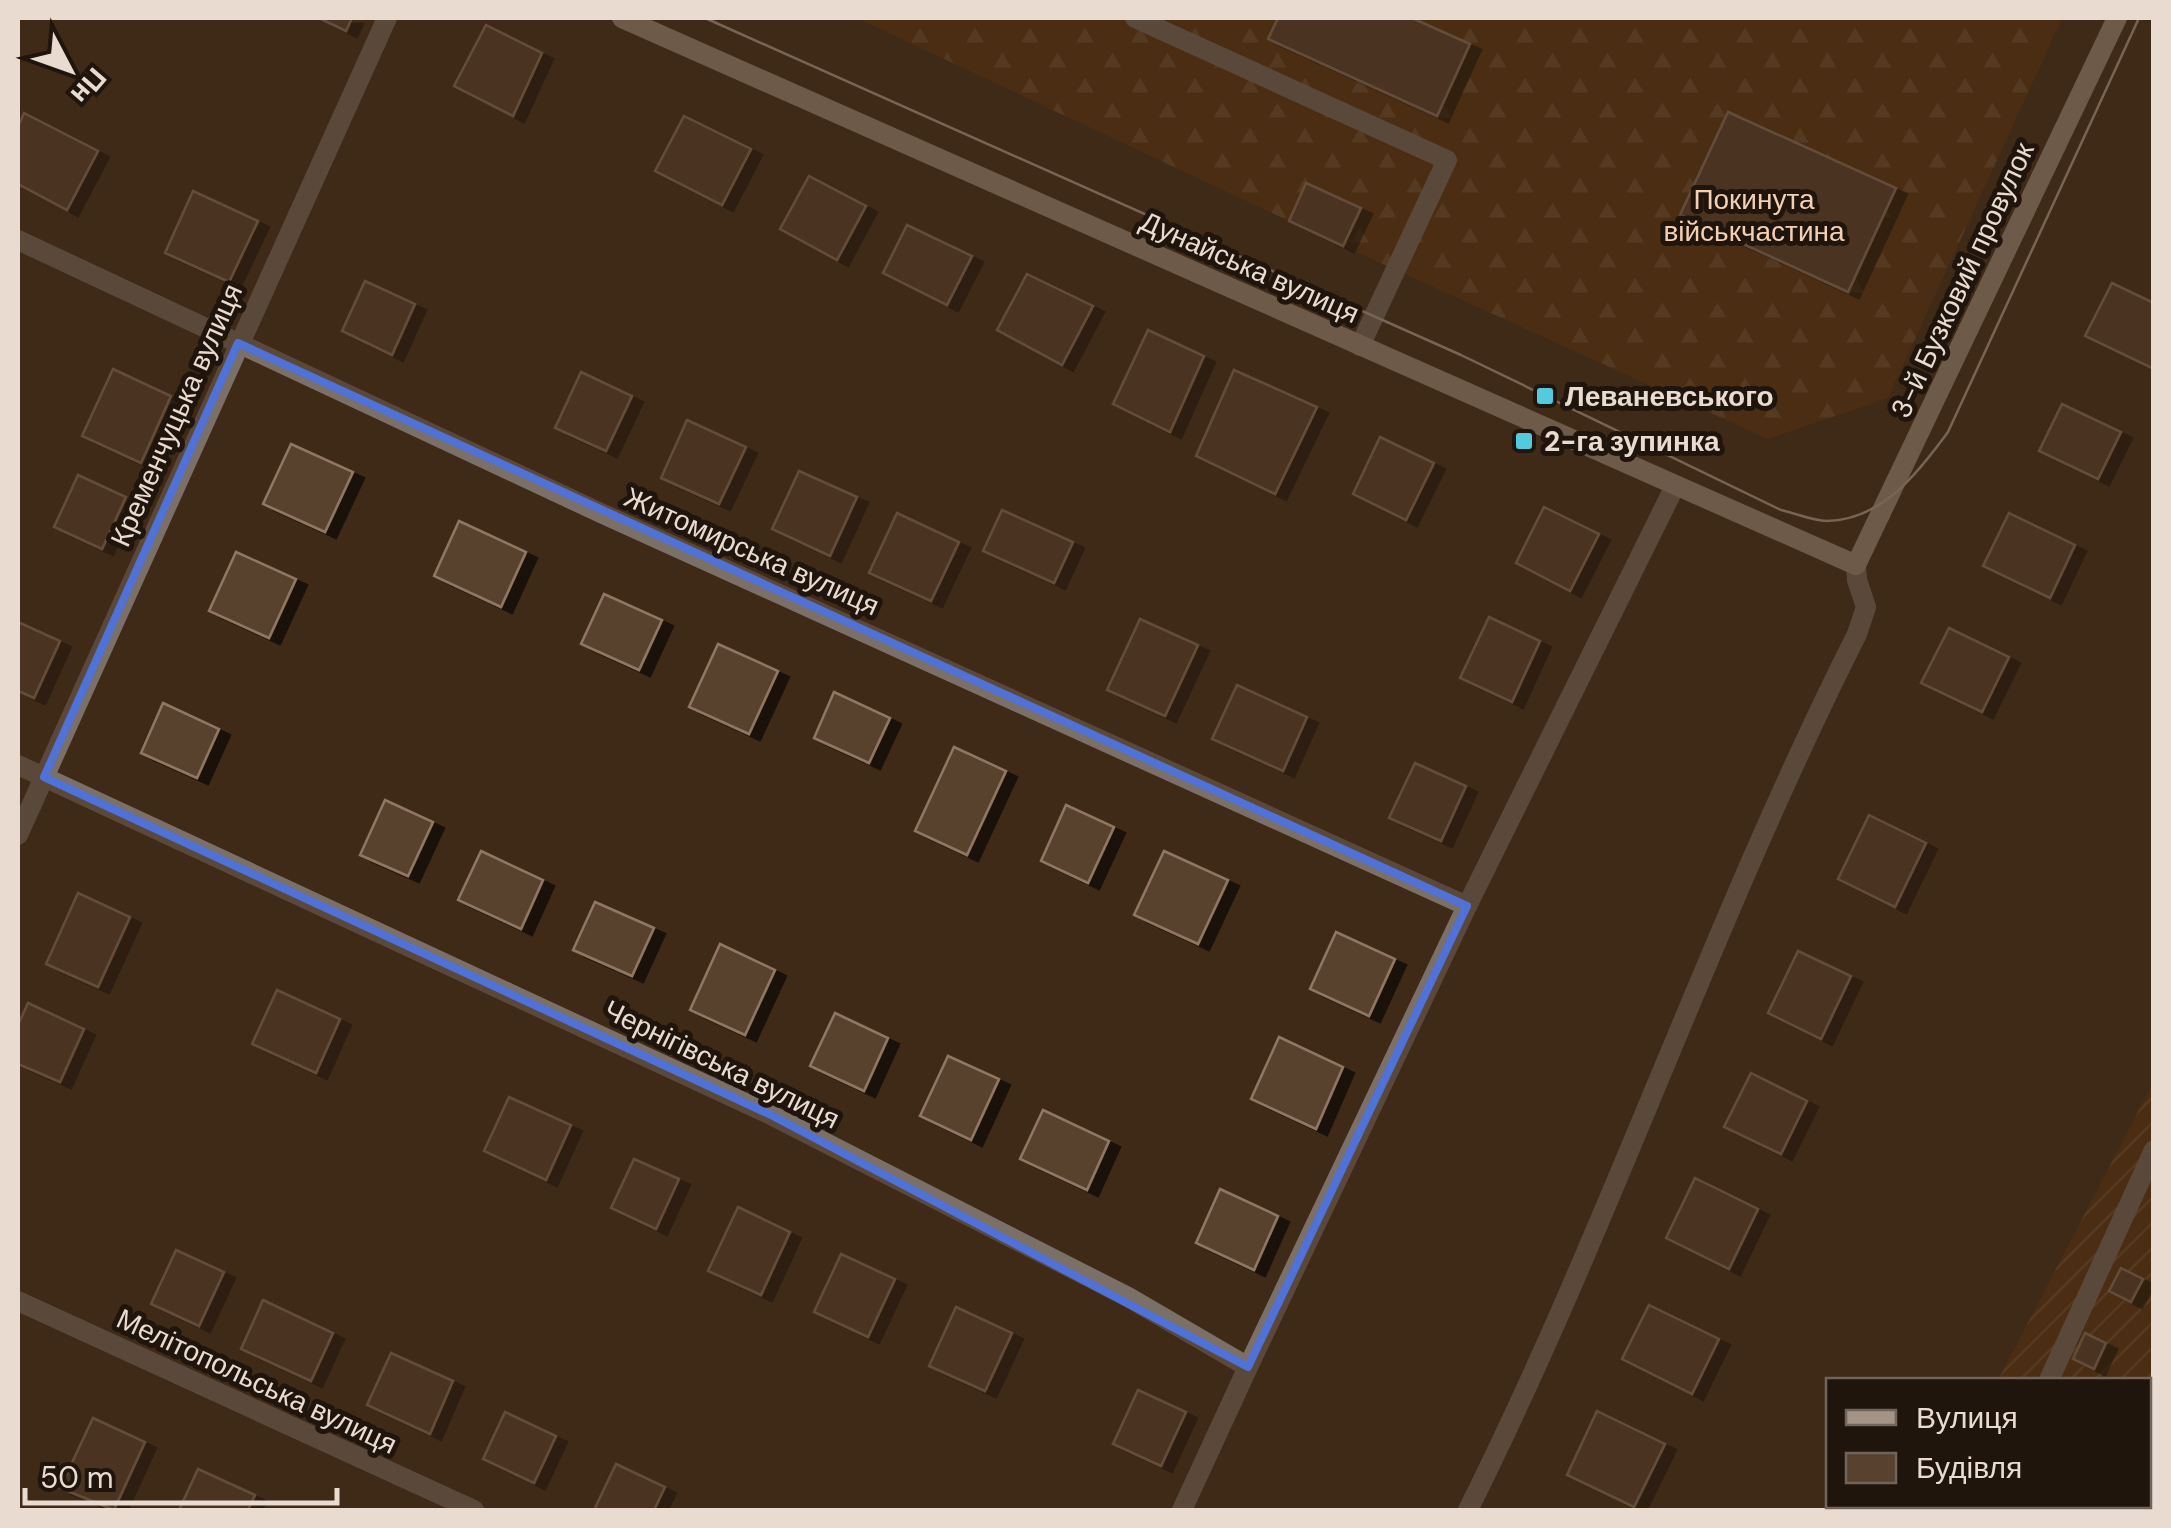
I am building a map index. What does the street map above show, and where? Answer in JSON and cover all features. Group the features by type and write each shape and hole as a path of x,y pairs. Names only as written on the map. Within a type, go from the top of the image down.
{"street":[{"name":"Кременчуцька вулиця","path":"18,836 387,18"},
{"name":"Дунайська вулиця","path":"622,18 1856,565"},
{"path":"1136,18 1447,160 1360,346"},
{"name":"3-й Бузковий провулок","path":"1856,565 2117,18"},
{"name":"Житомирська вулиця","path":"18,240 603,514 1466,906"},
{"path":"1182,1510 1466,906 1675,486"},
{"path":"1468,1510 1541,1353 1756,846 1857,634 1866,607 1856,565"},
{"name":"Чернігівська вулиця","path":"18,765 771,1116 1128,1297 1248,1367"},
{"path":"2050,1378 2154,1150"},
{"name":"Мелітопольська вулиця","path":"18,1301 474,1510"}],"highlighted area":[{"path":"238,343 1467,906 1248,1367 771,1115 44,777"}],"green space":[{"name":"Покинута військчастина","path":"857,18 2062,18 1888,398 1768,439 1343,246 1360,209 1306,183 1289,221"},
{"path":"2153,1083 2153,1510 1930,1510 2151,1508 2151,1378 1999,1378"}],"building":[{"path":"319,18 352,18 346,31"},
{"path":"1278,18 1412,18 1470,44 1437,116 1268,39"},
{"path":"486,25 542,53 513,116 454,86"},
{"path":"1728,112 1896,188 1848,292 1680,215"},
{"path":"24,113 98,151 67,210 18,184 18,127"},
{"path":"684,116 751,149 722,205 655,171"},
{"path":"809,176 866,206 837,260 780,229"},
{"path":"1306,183 1361,208 1343,246 1289,221"},
{"path":"193,191 258,221 229,282 165,253"},
{"path":"907,225 972,256 947,305 883,273"},
{"path":"1027,274 1093,306 1062,365 997,330"},
{"path":"365,281 415,304 392,355 342,331"},
{"path":"2112,283 2154,303 2154,369 2085,336"},
{"path":"1148,330 1204,356 1170,432 1113,404"},
{"path":"113,369 171,396 141,463 82,436"},
{"path":"1234,370 1317,407 1275,494 1196,456"},
{"path":"581,372 632,396 606,451 555,428"},
{"path":"2062,404 2121,432 2098,479 2039,451"},
{"path":"687,420 746,447 719,504 661,478"},
{"path":"1380,437 1434,463 1406,520 1353,494"},
{"path":"291,444 353,472 325,532 263,504"},
{"path":"799,471 857,497 830,556 772,529"},
{"path":"78,475 126,497 102,549 54,527"},
{"path":"1544,507 1599,534 1570,591 1516,563"},
{"path":"1002,510 1073,542 1054,583 983,551"},
{"path":"897,513 959,542 931,601 869,573"},
{"path":"2009,513 2075,545 2050,598 1983,566"},
{"path":"459,521 526,552 501,607 434,576"},
{"path":"236,552 296,579 269,638 209,611"},
{"path":"604,594 662,620 639,670 581,644"},
{"path":"1489,617 1540,641 1512,702 1460,678"},
{"path":"1140,619 1198,645 1165,716 1107,690"},
{"path":"18,622 60,641 34,698 18,691"},
{"path":"1949,628 2009,657 1982,712 1921,683"},
{"path":"718,644 778,671 749,734 689,707"},
{"path":"1237,685 1307,717 1283,771 1212,739"},
{"path":"834,692 890,718 869,763 814,738"},
{"path":"163,703 219,729 197,778 141,753"},
{"path":"954,747 1006,771 967,855 915,831"},
{"path":"1415,763 1466,786 1441,841 1389,818"},
{"path":"385,800 433,822 408,876 360,855"},
{"path":"1066,805 1114,827 1088,883 1041,861"},
{"path":"1869,815 1926,843 1895,907 1838,879"},
{"path":"481,851 543,880 521,929 458,900"},
{"path":"1164,851 1228,880 1198,944 1134,915"},
{"path":"78,893 130,917 98,987 46,964"},
{"path":"595,902 654,928 632,976 573,950"},
{"path":"1336,932 1395,959 1369,1016 1310,989"},
{"path":"720,944 775,970 745,1035 690,1010"},
{"path":"1798,951 1851,976 1821,1039 1768,1013"},
{"path":"277,990 340,1019 316,1073 252,1044"},
{"path":"28,1003 84,1029 60,1082 18,1064 18,1025"},
{"path":"835,1013 888,1038 864,1091 810,1066"},
{"path":"1279,1037 1343,1067 1316,1129 1251,1099"},
{"path":"948,1056 999,1079 971,1140 920,1116"},
{"path":"1751,1073 1807,1101 1781,1154 1724,1127"},
{"path":"509,1097 571,1125 546,1180 484,1151"},
{"path":"1043,1110 1109,1141 1087,1190 1020,1159"},
{"path":"634,1159 679,1179 656,1229 611,1208"},
{"path":"1695,1178 1758,1209 1729,1269 1666,1238"},
{"path":"1220,1189 1278,1216 1254,1270 1196,1243"},
{"path":"738,1207 790,1232 761,1295 708,1271"},
{"path":"176,1250 224,1272 199,1326 151,1304"},
{"path":"841,1254 895,1279 868,1337 814,1312"},
{"path":"2121,1268 2143,1279 2131,1302 2109,1291"},
{"path":"263,1300 333,1333 311,1381 241,1349"},
{"path":"1649,1305 1719,1339 1692,1394 1622,1359"},
{"path":"956,1307 1012,1333 985,1391 929,1366"},
{"path":"2085,1333 2106,1343 2094,1369 2073,1359"},
{"path":"391,1353 453,1381 430,1434 367,1405"},
{"path":"1138,1390 1186,1412 1161,1466 1113,1444"},
{"path":"1597,1411 1665,1444 1634,1507 1567,1475"},
{"path":"505,1412 556,1436 534,1483 483,1459"},
{"path":"93,1418 145,1442 114,1510 60,1488"},
{"path":"616,1464 665,1487 654,1510 594,1510"},
{"path":"198,1469 255,1495 248,1510 179,1510"}],"tram line":[{"path":"705,18 1461,355 1781,510 1827,521 1865,512 1897,492 1948,432 2139,18"}],"place":[{"name":"Леваневського","path":"1545,396"},
{"name":"2-га зупинка","path":"1524,441"}]}
